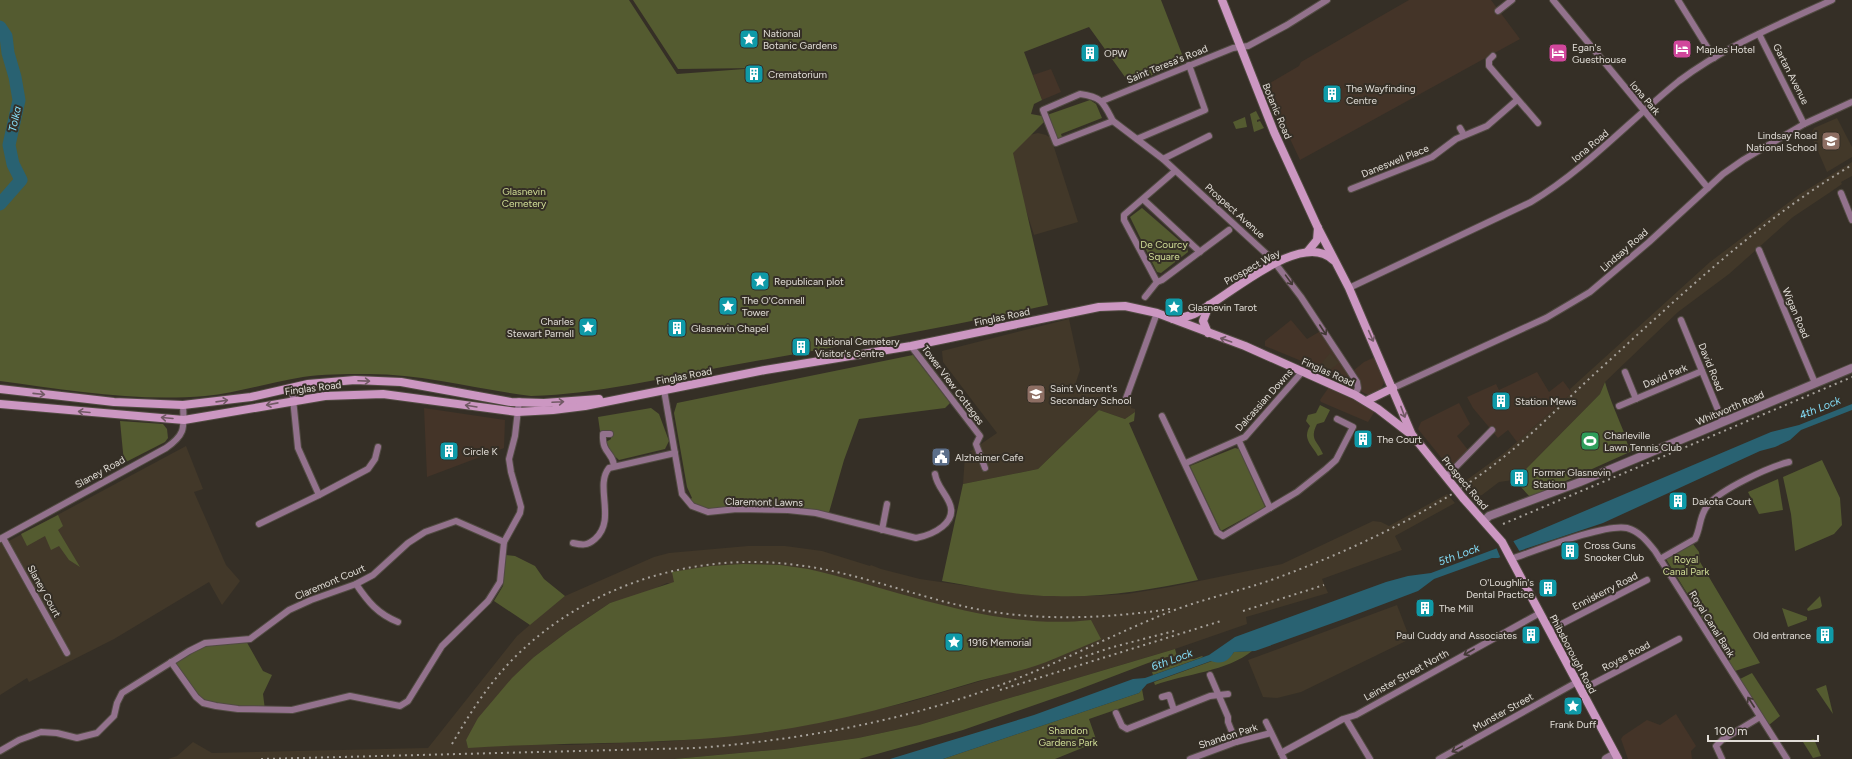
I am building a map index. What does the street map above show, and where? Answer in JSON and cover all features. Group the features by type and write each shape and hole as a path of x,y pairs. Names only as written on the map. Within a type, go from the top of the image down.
{"main road":[{"name":"Botanic Road","path":"1222,0 1266,113 1318,228 1349,288 1393,388"},
{"path":"1308,251 1317,240 1318,228"},
{"path":"1308,251 1322,252 1337,263"},
{"name":"Prospect Way","path":"1173,319 1194,313 1244,280 1275,263 1308,251"},
{"path":"1208,333 1203,321 1209,304"},
{"name":"Finglas Road","path":"0,404 184,420 294,400 339,394 383,394 517,412 585,406 772,368 911,346 1099,307 1125,306 1173,319 1245,346 1366,401"},
{"name":"Finglas Road","path":"0,389 114,402 183,405 251,397 292,389 308,384 341,381 386,382 436,387 480,397 519,401 544,402 628,398"},
{"path":"1366,401 1393,388"},
{"name":"Prospect Road","path":"1393,388 1413,436"},
{"name":"Prospect Road","path":"1366,401 1413,436 1463,498 1502,542 1511,559"},
{"name":"Phibsborough Road","path":"1511,559 1616,756"}],"street":[{"name":"Saint Teresa's Road","path":"1102,101 1233,48 1248,46 1287,25 1326,0"},
{"path":"1498,11 1512,0"},
{"name":"Iona Park","path":"1553,0 1708,188"},
{"path":"1678,0 1714,58"},
{"name":"Iona Road","path":"1349,288 1531,202 1555,188 1679,81 1714,58 1759,34 1832,0"},
{"name":"Gartan Avenue","path":"1759,34 1804,124"},
{"path":"1493,56 1489,60 1489,66 1538,123"},
{"path":"1137,139 1205,110 1188,65"},
{"path":"1080,94 1098,98 1102,101 1113,121 1056,143 1043,110 1080,94"},
{"name":"Daneswell Place","path":"1351,189 1432,157 1456,139 1487,126 1518,100"},
{"name":"Lindsay Road","path":"1393,388 1546,318 1590,292 1649,242 1708,188 1743,160 1804,124 1852,102"},
{"name":"Prospect Avenue","path":"1113,121 1163,159 1258,245 1275,263 1301,297 1357,382 1358,388 1355,395"},
{"path":"1460,128 1464,135"},
{"path":"1163,159 1209,136"},
{"path":"1156,282 1124,220 1124,215 1144,200 1175,171"},
{"path":"1841,193 1852,220"},
{"path":"1144,200 1200,252"},
{"path":"1145,297 1156,282 1162,280 1229,230"},
{"name":"Wigan Road","path":"1759,250 1815,383"},
{"path":"1125,401 1157,314"},
{"name":"David Road","path":"1681,320 1723,422"},
{"name":"Tower View Cottages","path":"911,346 980,436 976,444 985,468"},
{"name":"Whitworth Road","path":"1484,521 1490,516 1574,484 1852,368"},
{"name":"David Park","path":"1619,406 1702,371"},
{"name":"Dalcassian Downs","path":"1186,463 1239,441 1265,416 1302,372"},
{"name":"David Park","path":"1625,372 1636,399"},
{"path":"292,389 298,448 319,495"},
{"name":"Claremont Lawns","path":"664,390 682,494 686,502 699,510 708,512 737,509 788,510 828,516 916,538 930,535 949,520 952,509 937,485 935,474"},
{"path":"170,662 196,697 204,703 216,706 238,709 292,710 350,696 400,706 408,701 442,646 488,602 500,582 504,542 520,513 521,507 511,472 509,459 515,436 519,401"},
{"name":"Slaney Road","path":"1,539 178,440 184,420 183,405"},
{"path":"1162,416 1220,536 1297,492 1326,470 1336,460 1353,427 1337,419"},
{"path":"1446,477 1492,430"},
{"path":"610,434 603,434 603,443 604,448 613,460 614,465"},
{"name":"Dalcassian Downs","path":"1239,441 1270,508"},
{"path":"259,524 368,469 375,459 378,447"},
{"path":"573,542 583,546 591,543 600,535 606,511 605,473 609,468 614,465 675,453"},
{"path":"1660,559 1695,539 1699,521 1708,505 1718,497 1746,480 1778,465 1789,462"},
{"path":"882,530 887,504"},
{"name":"Claremont Court","path":"0,751 19,740 41,732 57,733 77,738 97,733 114,716 117,703 122,693 170,662 205,643 250,639 289,610 311,600 356,584 373,575 408,542 424,532 456,521 464,523 504,542"},
{"name":"Royal Canal Bank","path":"1511,559 1607,528 1626,528 1636,531 1642,536 1660,559 1787,759"},
{"name":"Slaney Court","path":"1,539 67,653"},
{"name":"Enniskerry Road","path":"1550,630 1647,580"},
{"path":"356,584 372,606 387,618 398,622"},
{"name":"Leinster Street North","path":"1283,756 1346,719 1540,613"},
{"name":"Royse Road","path":"1581,690 1680,639"},
{"path":"1210,675 1236,742"},
{"name":"Munster Street","path":"1439,759 1577,682"},
{"path":"1116,713 1122,726 1127,729 1218,694 1228,694"},
{"path":"1162,697 1169,695 1174,710"},
{"path":"1722,759 1716,746 1722,740 1760,717"},
{"path":"1346,719 1370,759"},
{"path":"1266,722 1283,756"},
{"name":"Shandon Park","path":"1190,759 1236,742 1272,733"},
{"path":"1606,759 1616,756"}],"shaded area":[{"path":"1409,0 1491,0 1520,39 1300,160 1265,86 1299,66 1301,62"},
{"path":"1051,69 1061,92 1042,100 1033,75"},
{"name":"Lindsay Road National School","path":"1837,118 1852,147 1852,157 1827,172 1811,135 1814,128"},
{"path":"1038,133 1051,138 1078,222 1034,235 1007,152 1025,136"},
{"path":"1852,162 1852,176 1841,182 1842,184 1793,217 1729,274 1678,312 1605,382 1600,394 1521,474 1514,471 1512,473 1515,476 1513,480 1499,482 1482,495 1473,498 1461,484 1504,453 1534,427 1572,393 1570,389 1710,262 1800,194"},
{"name":"Saint Vincent's Secondary School","path":"1069,319 1080,370 1075,385 1132,404 1131,408 1135,409 1135,412 1125,419 1099,410 1038,469 963,484 965,455 997,433 943,362 942,351"},
{"path":"1291,320 1307,339 1324,329 1353,371 1364,362 1375,357 1384,382 1382,387 1378,392 1368,395 1299,360 1265,346 1265,341"},
{"path":"1330,353 1339,363 1326,373 1314,367 1320,365"},
{"path":"1537,372 1549,392 1563,381 1572,393 1517,442 1508,430 1498,438 1473,408 1467,397 1496,384 1499,390"},
{"path":"1329,387 1351,396 1375,411 1368,422 1321,402 1320,400"},
{"path":"1459,403 1470,424 1457,436 1468,450 1468,453 1452,466 1448,466 1418,429 1421,422"},
{"path":"424,408 505,420 504,448 427,477"},
{"path":"186,446 203,489 194,492 226,565 240,581 222,605 209,582 114,639 29,682 27,678 0,695 0,536 9,541"},
{"path":"1447,494 1455,503 1395,536 1402,550 1322,579 1328,593 1246,617 1247,624 1175,649 919,725 858,738 784,749 674,759 168,759 177,756 193,742 212,753 428,748 517,636 546,611 565,596 654,557 669,553 748,546 785,546 822,551 870,566 871,565 920,579 1030,595 1094,596 1127,594 1170,587 1282,564 1373,521 1381,522 1389,526","holes":["667,583 1055,659 909,702 821,722 767,732 674,741 568,745 523,744 468,747 466,740 534,657 567,632 610,603 644,594"]},
{"path":"1397,605 1410,639 1301,692 1277,698 1263,697 1248,660"},
{"path":"1676,714 1696,746 1691,751 1692,759 1628,759 1621,739 1623,736 1647,720 1660,725"}],"green space":[{"name":"Glasnevin Cemetery","path":"0,0 629,0 677,74 758,68 678,69 633,0 1161,0 1185,62 1130,84 1089,27 1024,52 1042,100 1034,104 1031,114 1042,116 1044,122 1013,153 1048,305 630,385 556,395 531,396 406,376 356,374 303,377 205,396 128,396 0,381"},
{"path":"1090,100 1096,104 1102,118 1061,134 1062,137 1057,139 1047,115"},
{"path":"1256,111 1260,119 1257,120 1257,122 1260,121 1264,128 1254,132 1250,114"},
{"path":"1245,117 1247,127 1236,129 1233,122"},
{"name":"De Courcy Square","path":"1142,208 1187,247 1188,252 1161,273 1157,272 1130,217"},
{"path":"913,355 950,403 945,408 859,419 844,460 828,516 788,510 708,512 686,502 692,498 687,487 674,413 677,403"},
{"name":"Charleville Lawn Tennis Club","path":"1605,382 1628,445 1632,451 1530,497 1520,486 1526,480 1521,474 1600,394"},
{"path":"1320,405 1330,410 1324,422 1317,424 1315,429 1314,437 1323,454 1318,456 1307,438 1310,426 1306,421 1308,415 1316,413"},
{"path":"651,408 659,414 669,441 665,449 619,460 611,452 606,442 611,439 611,430 600,431 598,417"},
{"path":"1099,410 1125,419 1135,412 1134,421 1129,423 1198,580 1162,587 1090,596 1039,596 998,591 942,581 963,484 1038,469"},
{"path":"120,421 163,424 167,429 168,438 165,442 124,463"},
{"path":"1235,448 1239,449 1265,507 1221,531 1190,466"},
{"path":"1822,460 1840,498 1842,525 1834,534 1795,551 1791,514 1783,477"},
{"path":"1778,479 1783,510 1759,514 1748,492"},
{"path":"58,515 63,526 58,530 80,567 69,560 59,546 51,550 45,536 27,546 21,534"},
{"name":"Royal Canal Park","path":"1693,544 1699,552 1700,562 1760,663 1735,671 1666,559"},
{"path":"506,555 515,556 535,566 544,579 565,596 530,625 494,601 503,586"},
{"path":"743,564 780,565 808,569 948,606 1019,620 1055,622 1091,620 1101,639 1047,662 1028,668 873,711 794,728 692,739 468,748 466,740 478,718 512,678 534,657 567,632 610,603 674,582 672,572 710,566"},
{"path":"1820,596 1822,606 1820,608 1808,611 1807,609"},
{"path":"1782,608 1807,617 1807,620 1788,627"},
{"path":"245,639 263,671 272,675 263,694 265,710 203,703 171,662 205,643"},
{"path":"1175,649 1177,656 1167,657 1148,663 1072,692 963,730 859,759 674,759 784,749 858,738 919,725"},
{"path":"1252,651 1242,658 1219,668 1155,685 1154,682 1212,661 1224,661 1234,652"},
{"path":"1203,657 1153,675 1152,672 1186,659 1194,659"},
{"path":"1752,673 1780,716 1769,725 1740,679"},
{"path":"1826,685 1833,714 1816,689"},
{"name":"Shandon Gardens Park","path":"1142,689 1144,700 1089,719 1097,742 1055,759 943,759 1139,693"},
{"path":"1814,739 1821,756 1813,758 1803,742"}],"water":[{"path":"1852,404 1852,410 1801,430 1790,440 1775,447 1760,451 1603,523 1498,558 1492,558 1434,579 1418,591 1344,619 1255,651 1234,652 1230,658 1225,661 1219,663 1211,661 1147,684 1139,693 943,759 890,759 1034,715 1133,679 1145,678 1209,655 1235,637 1386,582 1408,576 1431,573 1495,549 1771,432 1799,425"}],"pier":[{"path":"1512,539 1520,552 1501,559 1496,547"}],"waterway":[{"name":"Tolka","path":"0,27 6,36 8,53 15,77 19,100 9,145 13,164 21,180 0,204"}],"railway":[{"path":"261,759 697,748 735,745 848,728 885,720 995,687 1040,669 1128,629 1172,611 1274,579 1331,557 1414,517 1466,485 1491,467 1542,424 1684,292 1716,265 1782,212 1852,165"},
{"path":"1503,524 1852,377"},
{"path":"452,744 473,710 497,677 515,657 544,632 575,610 609,593 645,579 682,569 720,563 759,562 797,565 845,574 963,606 987,611 1033,616 1078,617 1124,615 1170,609"},
{"path":"1243,611 1324,585"},
{"path":"1000,690 1221,621"},
{"path":"1080,658 1113,647 1174,631"}],"place":[{"name":"National Botanic Gardens","path":"749,39"},
{"name":"Maples Hotel","path":"1682,49"},
{"name":"OPW","path":"1090,53"},
{"name":"Egan's Guesthouse","path":"1558,53"},
{"name":"Crematorium","path":"754,74"},
{"name":"The Wayfinding Centre","path":"1332,94"},
{"name":"Lindsay Road National School","path":"1831,141"},
{"name":"Republican plot","path":"760,281"},
{"name":"The O'Connell Tower","path":"728,306"},
{"name":"Glasnevin Tarot","path":"1174,307"},
{"name":"Charles Stewart Parnell","path":"588,327"},
{"name":"Glasnevin Chapel","path":"677,328"},
{"name":"National Cemetery Visitor's Centre","path":"801,347"},
{"name":"Saint Vincent's Secondary School","path":"1036,394"},
{"name":"Station Mews","path":"1501,401"},
{"name":"The Court","path":"1363,439"},
{"name":"Charleville Lawn Tennis Club","path":"1590,441"},
{"name":"Circle K","path":"449,451"},
{"name":"Alzheimer Cafe","path":"941,457"},
{"name":"Former Glasnevin Station","path":"1519,478"},
{"name":"Dakota Court","path":"1678,501"},
{"name":"Cross Guns Snooker Club","path":"1570,551"},
{"name":"O'Loughlin's Dental Practice","path":"1548,588"},
{"name":"The Mill","path":"1425,608"},
{"name":"Paul Cuddy and Associates","path":"1531,635"},
{"name":"Old entrance","path":"1825,635"},
{"name":"1916 Memorial","path":"954,642"},
{"name":"Frank Duff","path":"1573,706"}],"water label":[{"name":"4th Lock","path":"1820,408"},
{"name":"5th Lock","path":"1459,555"},
{"name":"6th Lock","path":"1172,660"}]}
